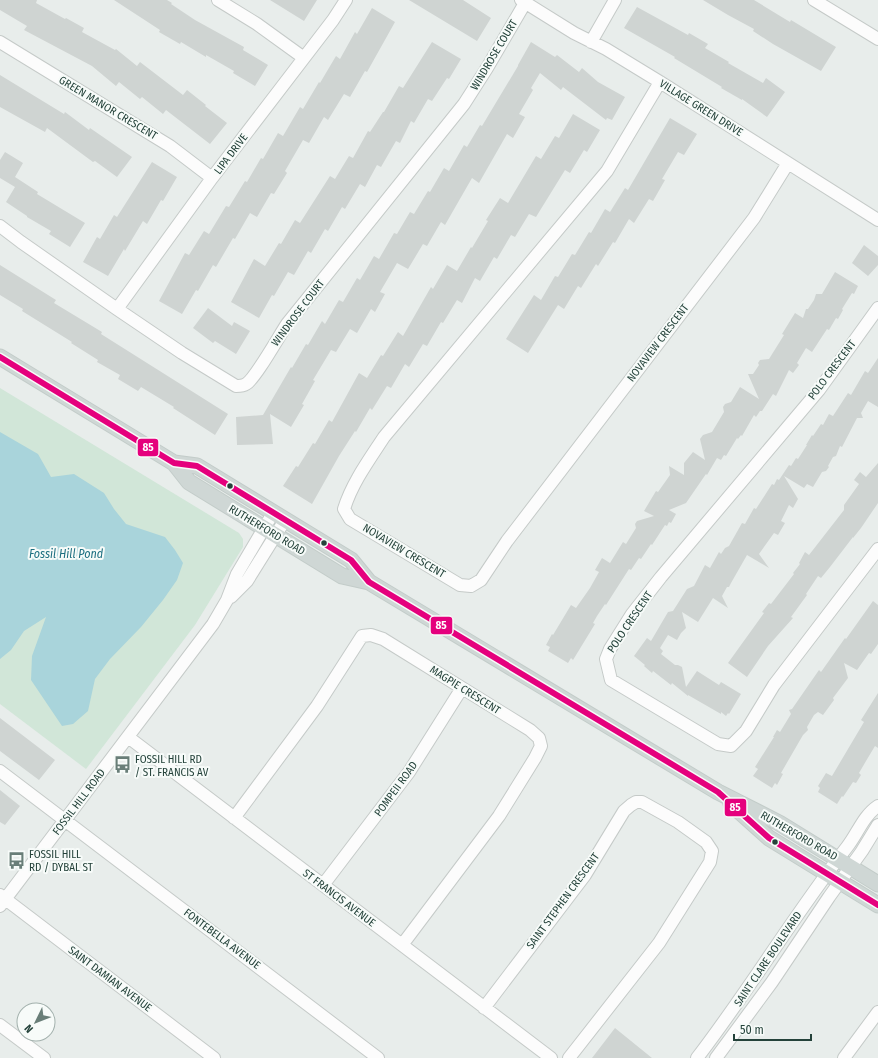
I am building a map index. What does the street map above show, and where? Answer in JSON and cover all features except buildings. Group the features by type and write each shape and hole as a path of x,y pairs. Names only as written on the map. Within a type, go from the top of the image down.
{"main road":[{"name":"RUTHERFORD ROAD","path":"0,357 174,463 188,482 342,576 369,582 718,792 779,823 878,884"},
{"name":"RUTHERFORD ROAD","path":"174,463 197,466 279,516 351,560 369,582"},
{"name":"RUTHERFORD ROAD","path":"718,792 769,838 878,905"}],"street":[{"path":"218,0 257,24 304,58"},
{"name":"LIPA DRIVE","path":"117,309 212,178 333,20 346,0"},
{"path":"591,42 615,0"},
{"path":"814,0 878,39"},
{"name":"VILLAGE GREEN DRIVE","path":"523,1 574,33 606,49 660,82 878,220"},
{"name":"WINDROSE COURT","path":"0,226 182,353 236,386 245,385 249,382 262,364 287,324 464,104 487,68 523,1"},
{"name":"GREEN MANOR CRESCENT","path":"0,42 170,146 212,178"},
{"name":"NOVAVIEW CRESCENT","path":"660,82 607,171 384,437 368,460 349,495 344,509 350,519 460,585 471,586 481,580 524,519 754,218 788,163"},
{"name":"POLO CRESCENT","path":"878,308 819,390 632,614 610,648 606,659 611,680 718,744 731,746 746,731 774,685 878,549"},
{"name":"FOSSIL HILL ROAD","path":"2,900 65,820 213,624 227,600 237,574 269,532 279,516"},
{"name":"MAGPIE CRESCENT","path":"234,818 317,706 362,636 371,635 383,639 530,730 539,738 541,746 499,816 402,945"},
{"name":"POMPEII ROAD","path":"323,886 409,772 462,688"},
{"name":"ST FRANCIS AVENUE","path":"128,737 551,1058"},
{"name":"FONTEBELLA AVENUE","path":"0,771 378,1058"},
{"name":"SAINT STEPHEN CRESCENT","path":"484,1008 585,875 624,811 636,802 642,802 673,819 706,842 712,851 710,862 659,943 569,1058"},
{"name":"SAINT CLARE BOULEVARD","path":"697,1058 728,1018 814,889 850,843 870,812 878,806"},
{"name":"SAINT CLARE BOULEVARD","path":"716,1058 772,982 862,851 878,825"},
{"name":"SAINT DAMIAN AVENUE","path":"2,900 214,1058"},
{"path":"844,1058 878,1012"},
{"path":"0,1025 44,1058"}],"green space":[{"path":"0,388 239,533 243,539 243,547 195,625 86,769 0,704"}],"water":[{"name":"Fossil Hill Pond","path":"0,432 38,454 51,477 74,474 104,493 126,524 165,537 183,563 177,580 163,600 141,627 110,659 95,679 88,711 73,724 62,726 31,680 32,656 46,617 24,631 11,650 0,659"}],"transit line":[{"name":"85","path":"0,357 174,463 197,466 351,560 369,582 718,792 769,838 878,905"}],"place":[{"name":"FOSSIL HILL RD / ST. FRANCIS AV","path":"122,765"},
{"name":"FOSSIL HILL RD / DYBAL ST","path":"16,860"}]}
